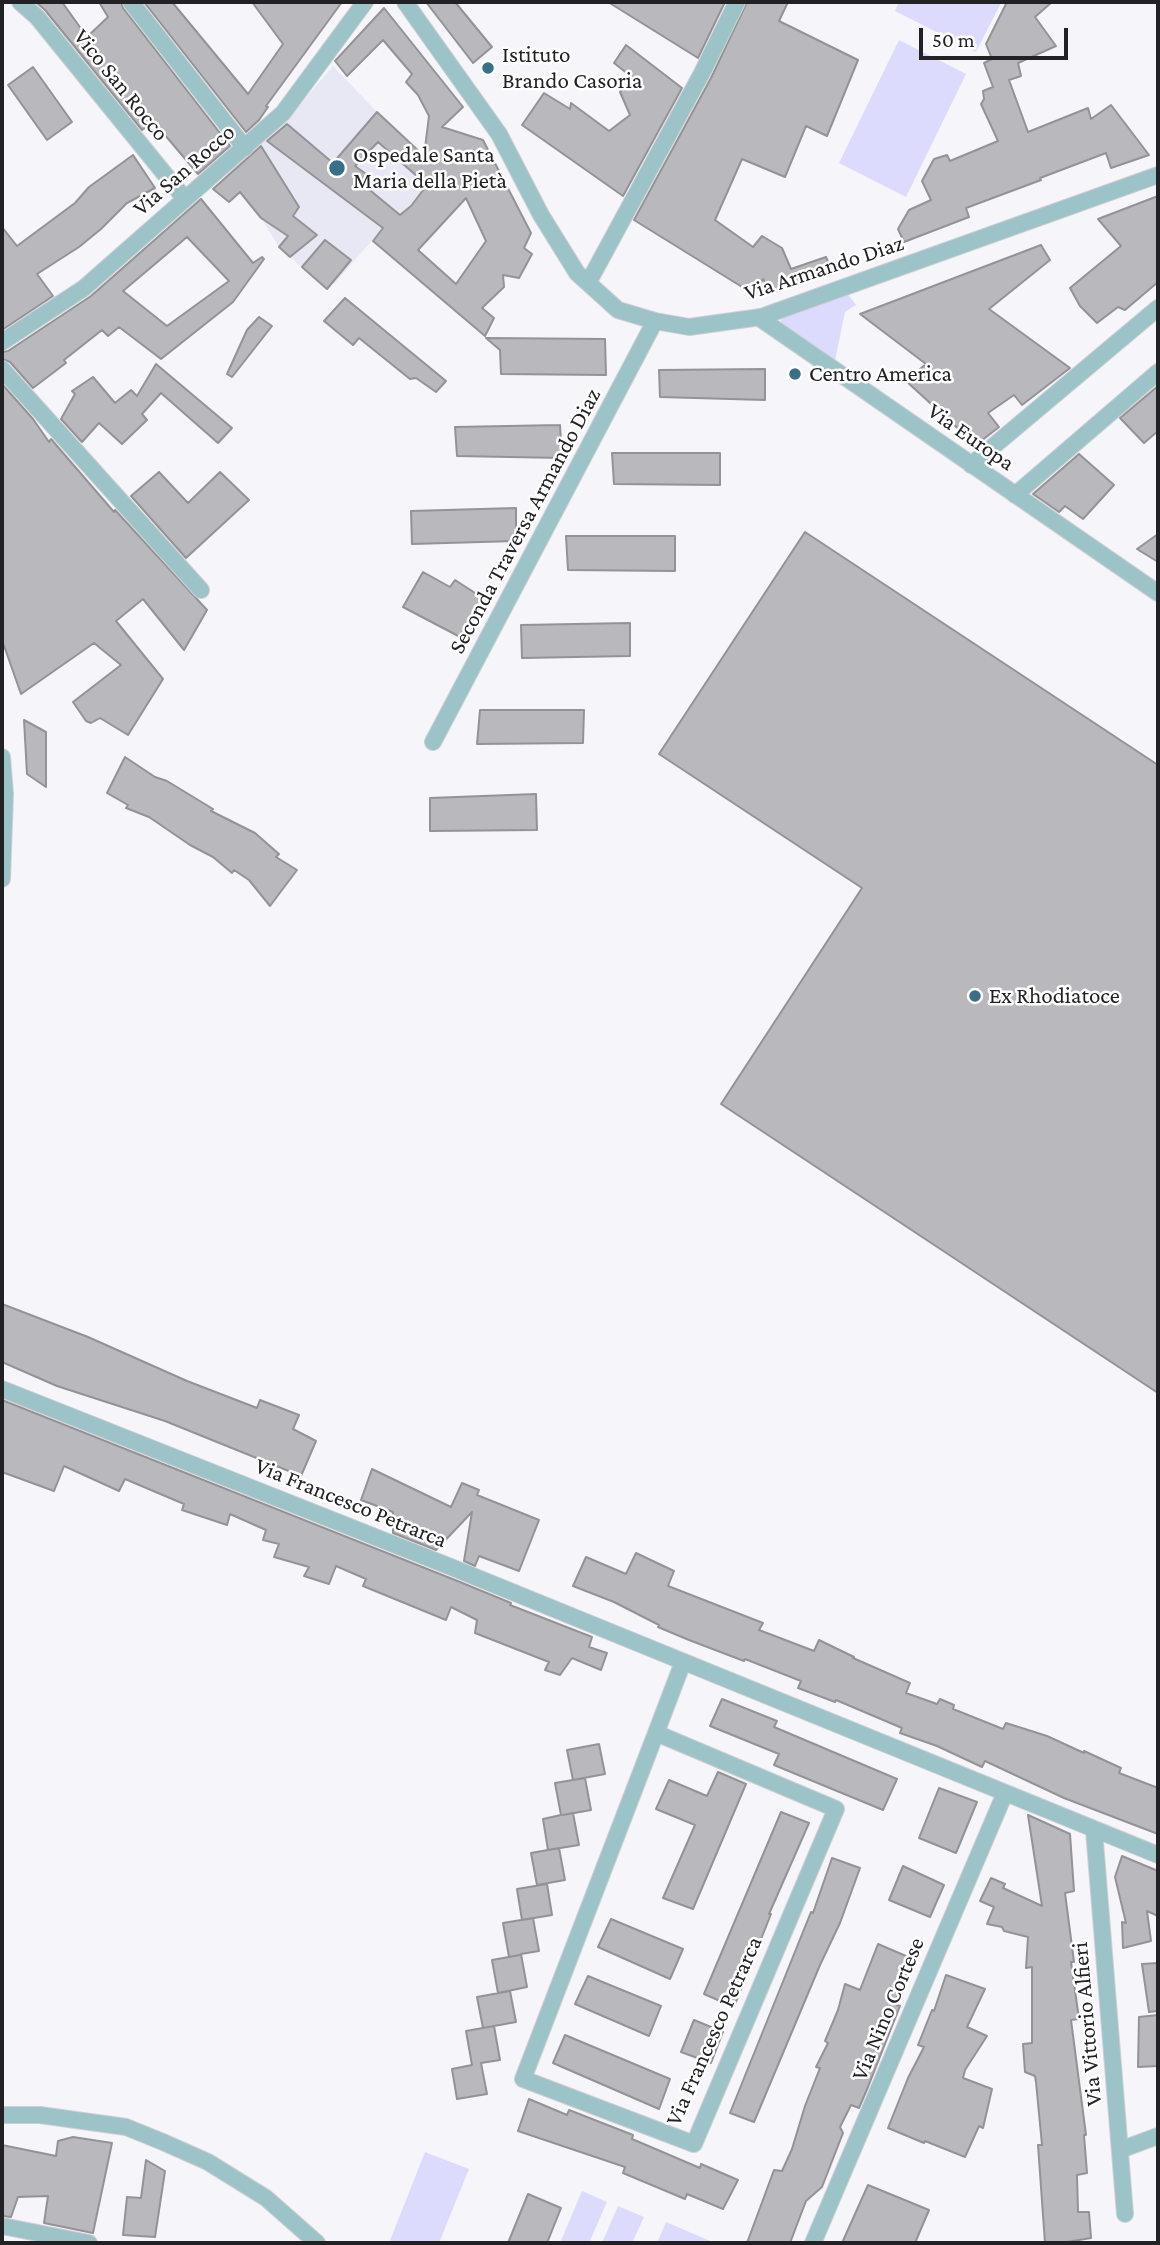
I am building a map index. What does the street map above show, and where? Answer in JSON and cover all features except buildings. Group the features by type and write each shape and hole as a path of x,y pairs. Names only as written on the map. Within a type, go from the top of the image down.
{"street":[{"name":"Vico San Rocco","path":"20,2 37,17 185,199"},
{"path":"131,2 245,148"},
{"name":"Via San Rocco","path":"2,342 84,288 283,113 365,2"},
{"name":"Via Armando Diaz","path":"405,2 499,134 541,215 577,273 618,310 655,321 689,327 759,317 1158,175"},
{"path":"588,283 702,73 737,2"},
{"path":"971,465 1158,309"},
{"name":"Via Europa","path":"759,317 1158,593"},
{"name":"Seconda Traversa Armando Diaz","path":"433,741 655,321"},
{"path":"2,369 201,590"},
{"path":"1014,495 1158,372"},
{"path":"2,757 2,879"},
{"name":"Via Francesco Petrarca","path":"2,1389 1158,1855"},
{"name":"Via Francesco Petrarca","path":"656,1733 836,1809 694,2144 523,2079 683,1662"},
{"name":"Via Nino Cortese","path":"813,2243 1005,1793"},
{"name":"Via Vittorio Alfieri","path":"1094,1830 1125,2214"},
{"path":"2,2115 40,2115 126,2127 208,2162 266,2198 317,2243"},
{"path":"1120,2150 1158,2136"},
{"path":"2,2226 89,2243"}],"shaded area":[{"path":"899,2 1001,3 976,52 895,11"},
{"path":"899,40 966,74 906,197 839,163"},
{"name":"Ospedale Santa Maria della Pietà","path":"333,66 426,158 427,185 403,213 388,222 334,284 308,273 279,247 261,218 226,175 285,122"},
{"path":"847,293 856,305 845,312 835,361 780,325 782,317"},
{"path":"425,2152 469,2169 439,2243 389,2243"},
{"path":"582,2191 607,2202 589,2243 560,2243"},
{"path":"618,2206 644,2217 632,2243 602,2243"},
{"path":"666,2222 715,2243 657,2243"}],"place":[{"name":"Istituto Brando Casoria","path":"488,68"},
{"name":"Ospedale Santa Maria della Pietà","path":"337,168"},
{"name":"Centro America","path":"795,374"},
{"name":"Ex Rhodiatoce","path":"975,996"}]}
